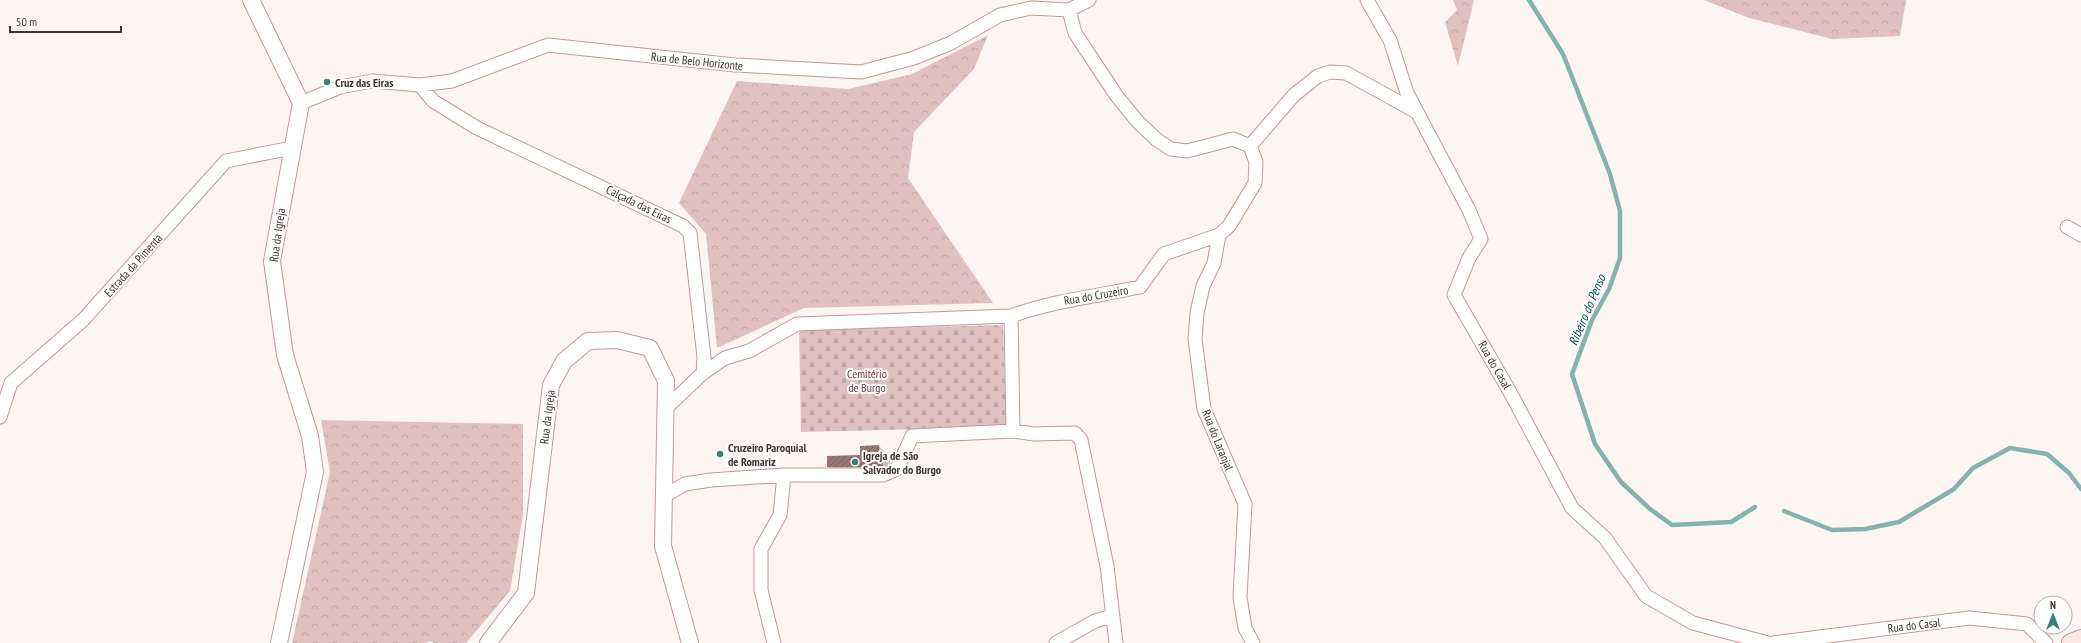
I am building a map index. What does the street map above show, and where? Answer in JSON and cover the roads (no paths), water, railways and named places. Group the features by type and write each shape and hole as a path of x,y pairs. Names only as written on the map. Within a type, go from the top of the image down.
{"main road":[{"path":"2071,643 2081,639"}],"street":[{"path":"251,0 301,103"},
{"name":"Rua de Belo Horizonte","path":"301,103 340,87 372,81 420,85 452,82 548,45 735,65 861,72 914,58 951,44 1000,15 1031,8 1069,10 1089,0"},
{"name":"Rua do Casal","path":"1367,0 1390,40 1407,93 1469,210 1481,239 1469,258 1454,295 1510,392 1572,508 1605,538 1646,596 1693,623 1768,643"},
{"path":"1069,10 1075,33 1116,95 1138,122 1157,140 1171,149 1187,151 1233,139 1250,146 1294,95 1318,76 1330,72 1346,73 1417,112"},
{"name":"Calçada das Eiras","path":"420,85 433,101 477,128 683,226 690,233 704,357 703,373"},
{"name":"Rua da Igreja","path":"279,643 314,472 310,436 285,355 272,261 301,103"},
{"name":"Rua do Cruzeiro","path":"703,373 725,358 749,351 797,324 1011,316 1034,308 1083,296 1140,287 1164,254 1219,235 1229,226 1255,183 1256,162 1250,146"},
{"name":"Estrada da Pimenta","path":"0,418 11,383 83,320 226,161 292,148"},
{"path":"2067,227 2081,235"},
{"name":"Rua do Laranjal","path":"1219,235 1214,263 1203,286 1197,312 1195,339 1204,409 1245,504 1240,597 1245,628 1254,643"},
{"path":"1011,316 1013,431"},
{"name":"Rua da Igreja","path":"488,643 526,593 551,385 564,361 588,341 617,340 650,348 666,381 663,546 690,643"},
{"path":"666,408 703,373"},
{"path":"664,496 685,484 711,480 784,475 883,475 897,469 912,436 1013,431 1034,434 1075,434 1081,440 1107,566 1116,643"},
{"path":"774,643 761,590 761,550 780,515 784,475"},
{"path":"1056,643 1095,621 1112,616"},
{"name":"Rua do Casal","path":"1773,643 1969,618 2027,624 2046,643"}],"waterway":[{"name":"Ribeiro do Penso","path":"1529,0 1563,54 1610,174 1620,211 1620,258 1609,289 1592,320 1572,374 1595,444 1621,482 1650,509 1672,525 1731,522 1755,507"},
{"name":"Ribeiro do Penso","path":"1784,511 1832,530 1865,529 1899,522 1954,489 1973,468 2010,448 2047,454 2069,473 2081,489"}],"place":[{"name":"Cruz das Eiras","path":"327,82"},
{"name":"Cruzeiro Paroquial de Romariz","path":"720,454"},
{"name":"Igreja de São Salvador do Burgo","path":"855,462"}],"park label":[{"name":"Cemitério de Burgo","path":"867,380"}]}
